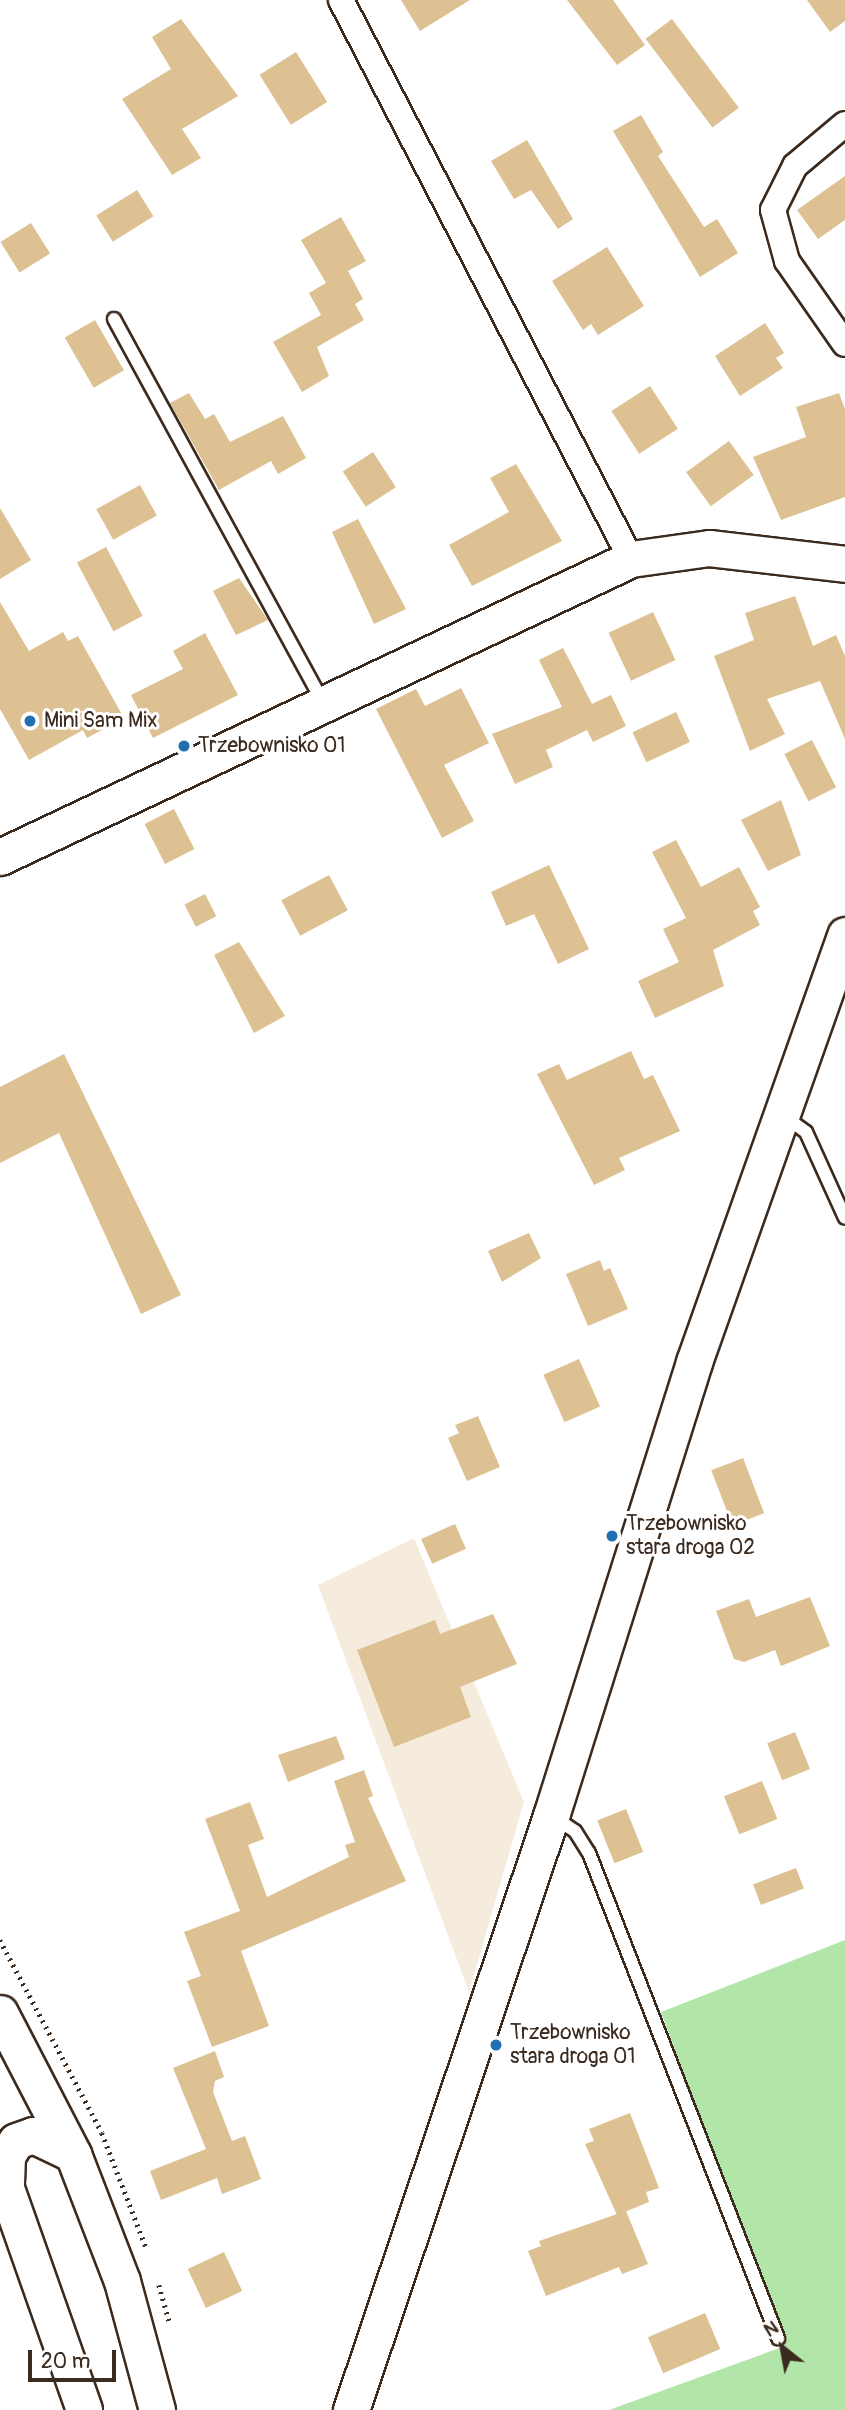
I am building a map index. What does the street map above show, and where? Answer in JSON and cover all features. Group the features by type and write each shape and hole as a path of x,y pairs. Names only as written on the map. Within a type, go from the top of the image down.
{"street":[{"path":"341,0 631,559"},
{"path":"845,124 795,166 773,210 787,261 845,344"},
{"path":"0,857 323,702 631,559 709,548 845,564"},
{"path":"351,2410 551,1816 694,1362 845,935"},
{"path":"0,2013 73,2154 126,2294 157,2410"},
{"path":"73,2154 33,2135 16,2141 7,2156 3,2178 84,2410"}],"lane":[{"path":"114,319 323,702"},
{"path":"780,1115 806,1132 845,1218"},
{"path":"551,1816 564,1820 589,1853 778,2338"}],"shaded area":[{"path":"414,1538 524,1802 469,1992 318,1585"}],"green space":[{"path":"845,1940 845,2410 609,2410 785,2346 661,2012"}],"building":[{"path":"401,0 470,0 420,31"},
{"path":"567,0 613,0 645,45 617,65"},
{"path":"807,0 845,0 845,21 830,32"},
{"path":"181,19 238,96 182,129 201,158 172,175 122,99 171,69 152,37"},
{"path":"672,19 739,108 712,128 646,39"},
{"path":"296,52 327,102 291,125 260,75"},
{"path":"641,115 663,152 658,156 704,227 717,219 738,253 700,277 613,131"},
{"path":"527,140 573,219 558,229 531,190 514,199 491,161"},
{"path":"845,176 845,220 818,239 797,210"},
{"path":"137,190 153,216 113,242 96,215"},
{"path":"341,217 366,261 348,271 363,299 355,304 364,320 317,347 329,376 302,392 273,342 321,315 309,293 326,283 301,240"},
{"path":"31,223 50,254 20,273 0,242"},
{"path":"607,247 644,306 598,335 591,324 583,330 552,281"},
{"path":"95,320 124,370 94,388 65,338"},
{"path":"765,323 784,353 776,358 783,368 740,396 715,356"},
{"path":"650,386 678,429 639,454 611,411"},
{"path":"189,393 205,419 214,414 230,442 283,416 306,458 278,474 271,461 219,490 170,403"},
{"path":"839,393 845,409 845,497 781,520 753,457 806,437 796,407"},
{"path":"729,441 754,475 711,506 686,472"},
{"path":"373,452 396,487 366,507 343,472"},
{"path":"516,464 562,541 472,586 449,545 509,512 490,478"},
{"path":"140,485 157,516 113,540 96,509"},
{"path":"0,508 31,560 0,579"},
{"path":"358,519 406,609 374,624 332,532"},
{"path":"106,547 143,616 113,631 77,562"},
{"path":"239,578 268,620 236,635 213,591"},
{"path":"795,596 813,646 836,635 845,656 845,739 820,681 767,699 785,734 750,751 714,656 754,640 745,613"},
{"path":"0,602 29,651 63,632 68,641 78,636 124,718 87,738 83,730 29,760 0,709"},
{"path":"653,612 675,660 631,681 609,633"},
{"path":"205,633 238,695 153,738 131,695 183,669 173,651"},
{"path":"563,648 592,704 611,695 626,726 593,742 587,730 546,750 553,767 515,784 492,734 562,707 539,660"},
{"path":"461,688 489,743 444,765 474,821 442,838 376,709 416,689 425,706"},
{"path":"676,712 690,742 646,762 632,732"},
{"path":"812,740 836,787 808,801 784,754"},
{"path":"781,800 801,855 768,871 741,820"},
{"path":"174,809 194,849 165,864 145,824"},
{"path":"676,840 701,887 739,867 760,907 753,911 760,925 713,950 724,986 655,1018 638,981 679,962 663,929 686,918 652,852"},
{"path":"549,865 589,949 558,964 534,914 506,926 491,892"},
{"path":"329,875 348,910 300,936 281,900"},
{"path":"205,894 216,916 196,927 185,904"},
{"path":"239,942 285,1016 254,1033 214,955"},
{"path":"631,1051 644,1079 653,1075 680,1131 619,1158 625,1170 594,1185 537,1074 559,1064 567,1080"},
{"path":"64,1054 181,1295 141,1314 59,1133 0,1163 0,1087"},
{"path":"529,1233 541,1258 502,1282 488,1251"},
{"path":"600,1260 604,1271 610,1268 628,1309 588,1326 566,1274"},
{"path":"579,1359 600,1407 565,1422 543,1375"},
{"path":"478,1416 500,1467 467,1481 448,1438 459,1433 455,1425"},
{"path":"743,1458 764,1513 732,1525 711,1470"},
{"path":"455,1524 466,1549 432,1564 421,1539"},
{"path":"810,1597 830,1646 781,1666 775,1650 744,1662 734,1659 716,1611 749,1599 756,1617"},
{"path":"493,1614 517,1664 460,1687 471,1717 394,1747 357,1650 435,1620 440,1634"},
{"path":"795,1732 810,1769 782,1780 767,1743"},
{"path":"336,1736 345,1759 288,1782 278,1755"},
{"path":"364,1770 373,1796 368,1798 406,1881 241,1951 269,2026 212,2047 187,1981 201,1976 184,1932 240,1911 205,1819 250,1802 264,1839 248,1845 267,1897 349,1857 345,1845 355,1842 334,1781"},
{"path":"762,1781 777,1819 739,1834 724,1796"},
{"path":"626,1809 643,1852 614,1863 597,1821"},
{"path":"796,1868 804,1889 761,1905 753,1884"},
{"path":"215,2051 224,2077 215,2081 213,2092 232,2141 245,2136 261,2179 222,2194 217,2178 161,2200 150,2171 206,2149 173,2068"},
{"path":"630,2113 659,2188 646,2192 649,2202 617,2215 585,2144 594,2141 589,2129"},
{"path":"626,2211 648,2264 622,2274 619,2267 546,2296 528,2251 541,2246 539,2241"},
{"path":"224,2252 242,2291 206,2308 188,2269"},
{"path":"705,2313 720,2349 663,2373 648,2337"}],"place":[{"name":"Mini Sam Mix","path":"30,721"},
{"name":"Trzebownisko 01","path":"184,746"},
{"name":"Trzebownisko stara droga 02","path":"612,1536"},
{"name":"Trzebownisko stara droga 01","path":"496,2045"}]}
